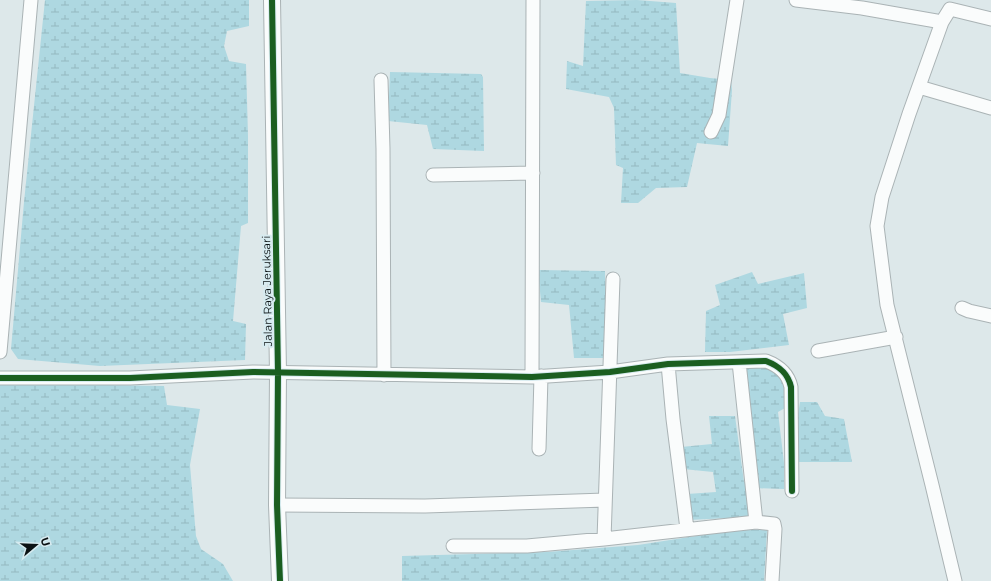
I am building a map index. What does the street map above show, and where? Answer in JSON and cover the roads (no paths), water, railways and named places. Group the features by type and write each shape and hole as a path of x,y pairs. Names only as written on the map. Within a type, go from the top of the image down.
{"street":[{"path":"0,352 31,0"},
{"name":"Jalan Raya Jeruksari","path":"272,0 274,373 280,581"},
{"path":"534,0 533,173 539,450"},
{"path":"711,132 719,114 737,0"},
{"path":"796,0 862,4 942,22"},
{"path":"955,581 888,305 877,226 882,197 909,114 942,22 951,5 991,19"},
{"path":"381,80 383,149 384,375"},
{"path":"919,87 991,108"},
{"path":"433,175 533,173"},
{"path":"604,539 613,279"},
{"path":"962,308 991,316"},
{"path":"818,351 896,337"},
{"path":"0,378 130,378 253,372 537,377 610,372 668,364 766,361 780,368 787,376 791,387 792,491"},
{"path":"738,362 756,522"},
{"path":"668,364 673,419 687,529"},
{"path":"277,505 424,506 606,500"},
{"path":"453,546 527,546 756,522 773,523 775,526 772,581"}]}
